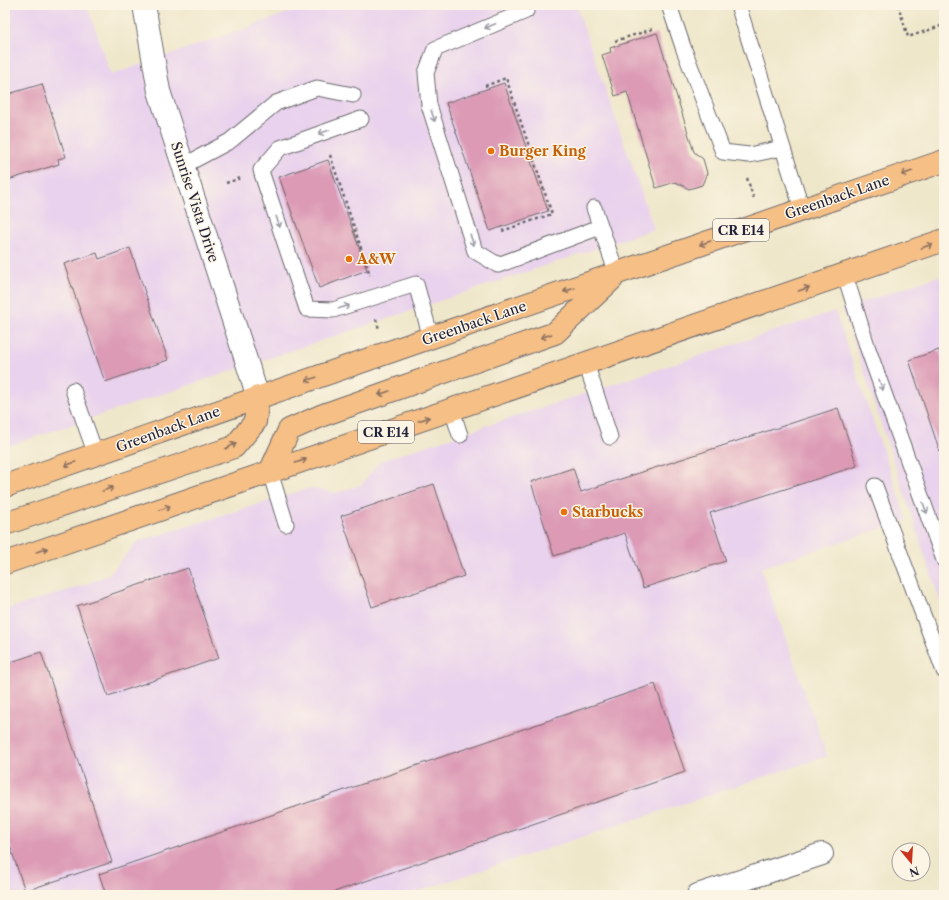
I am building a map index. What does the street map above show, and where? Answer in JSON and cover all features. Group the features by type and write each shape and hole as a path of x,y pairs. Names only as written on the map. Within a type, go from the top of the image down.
{"main road":[{"name":"Greenback Lane","path":"5,486 258,397 944,161"},
{"name":"CR E14","path":"5,563 944,240"},
{"path":"270,472 289,430 323,415 555,333 617,274"},
{"path":"5,524 234,446 255,422 258,397"}],"street":[{"name":"Sunrise Vista Drive","path":"144,5 159,91 258,397"},
{"path":"698,895 822,854"}],"lane":[{"path":"669,5 683,47 723,152 749,155 782,148"},
{"path":"738,5 802,209"},
{"path":"526,11 435,49 426,73 429,105 476,251 498,265 600,227"},
{"path":"183,166 230,141 276,103 317,88 353,95"},
{"path":"360,119 280,148 261,170 262,174 307,310 333,310 416,284 431,338"},
{"path":"594,208 617,274"},
{"path":"845,275 868,349 944,560"},
{"path":"586,363 610,437"},
{"path":"73,390 96,455"},
{"path":"452,410 460,436"},
{"path":"270,472 286,524"},
{"path":"874,486 944,671"}],"path":[{"path":"898,5 908,36 944,25"},
{"path":"485,86 506,78 552,214 502,231"},
{"path":"329,153 372,282 371,305 379,329"},
{"path":"226,183 252,174 262,174"}],"shaded area":[{"path":"5,5 87,5 111,75 311,5 576,5 654,229 5,447"},
{"path":"939,276 944,291 944,613 843,309"},
{"path":"835,311 907,520 761,568 827,756 407,895 5,895 5,610 76,588 109,575 137,542 311,488 336,493 361,485 380,461"}],"building":[{"path":"657,33 694,152 703,159 707,173 702,185 689,189 675,182 656,188 627,92 615,96 602,55 611,52 610,48"},
{"path":"504,83 548,211 490,231 446,103"},
{"path":"42,84 66,157 58,159 59,164 5,181 5,95"},
{"path":"328,160 367,270 319,288 279,177"},
{"path":"130,248 168,360 105,382 64,264 97,253 99,259"},
{"path":"939,350 944,364 944,451 940,452 909,360"},
{"path":"838,408 857,466 710,513 726,561 643,588 625,533 554,556 531,482 573,468 581,492"},
{"path":"434,484 464,576 372,607 341,516"},
{"path":"188,568 219,658 108,696 77,606"},
{"path":"41,652 112,862 25,891 5,831 5,664"},
{"path":"655,684 685,772 325,895 106,895 99,874"}],"place":[{"name":"Burger King","path":"491,151"},
{"name":"A&W","path":"349,259"},
{"name":"Starbucks","path":"564,512"}]}
